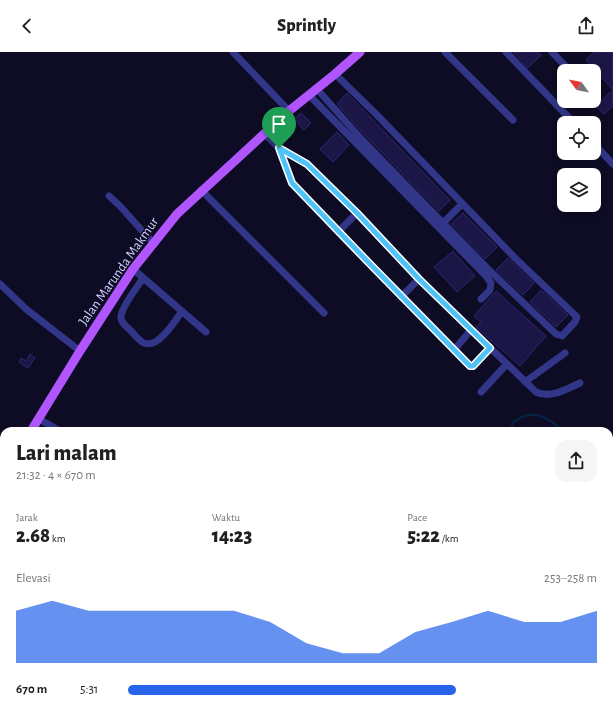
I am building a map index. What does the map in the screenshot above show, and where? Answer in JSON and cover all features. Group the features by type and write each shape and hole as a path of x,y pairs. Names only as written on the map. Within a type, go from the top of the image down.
{"main road":[{"name":"Jalan Marunda Makmur","path":"34,427 80,351 133,270 177,214 201,190 289,111 360,52"}],"street":[{"path":"233,52 289,111"},
{"path":"445,52 512,120"},
{"path":"506,52 567,116"},
{"path":"552,52 563,64"},
{"path":"317,89 364,142 486,268 556,334 562,336 575,322 577,317 516,259 376,114 335,74"},
{"path":"309,95 486,276 491,283 490,290 481,299"},
{"path":"265,134 279,148 307,164 357,213 419,279 536,392 540,394 561,392 580,383"},
{"path":"279,148 292,183 454,350 471,366 490,348"},
{"path":"601,151 613,164"},
{"path":"201,190 324,313"},
{"path":"109,196 153,243"},
{"path":"443,223 462,204"},
{"path":"338,232 357,213"},
{"path":"133,270 206,332"},
{"path":"143,278 123,310 121,317 122,322 140,340 149,344 157,342 182,311"},
{"path":"401,297 419,279"},
{"path":"0,284 26,309 80,351"},
{"path":"454,350 472,330"},
{"path":"526,382 565,353"},
{"path":"481,392 507,364"},
{"path":"39,419 53,427"}],"building":[{"path":"513,52 538,52 541,55 528,68"},
{"path":"594,52 613,52 613,90 601,77 601,64 590,64 586,60"},
{"path":"613,90 613,106 604,114 598,108 601,108 601,101"},
{"path":"347,93 450,200 439,211 368,139 337,104"},
{"path":"301,113 311,123 304,130 294,119"},
{"path":"337,132 349,145 333,162 320,149"},
{"path":"463,213 497,247 485,259 451,224"},
{"path":"453,251 475,276 457,292 434,267"},
{"path":"508,258 534,283 523,295 496,270"},
{"path":"541,290 568,315 556,327 530,302"},
{"path":"496,291 546,336 520,366 476,327 481,322 474,316"},
{"path":"30,354 35,358 28,368 19,362 21,358 26,361"}],"waterway":[{"path":"512,427 513,422 530,415 545,418 558,427"}],"route":[{"path":"279,148 307,164 357,213 419,279 490,348 473,366 470,366 401,297 292,183 279,148"}]}
